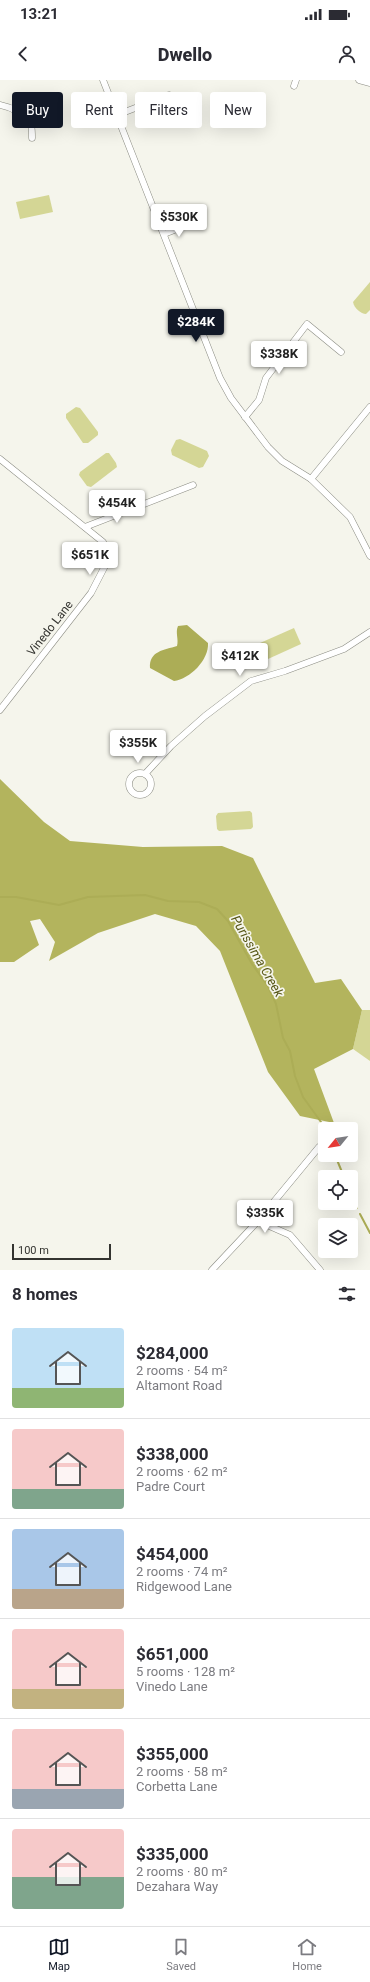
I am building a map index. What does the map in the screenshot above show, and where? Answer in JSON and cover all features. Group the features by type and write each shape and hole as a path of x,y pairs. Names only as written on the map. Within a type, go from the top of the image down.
{"street":[{"path":"103,80 107,92"},
{"path":"359,80 370,83"},
{"path":"0,105 18,111 28,119 31,125 32,138"},
{"path":"121,128 220,378 245,417 268,447 282,461 311,479 350,517 370,556"},
{"path":"164,234 187,225"},
{"path":"245,417 259,400 266,378 307,324 341,352"},
{"path":"311,479 370,408"},
{"name":"Vinedo Lane","path":"0,459 103,542 107,553 106,564 91,593 0,710"},
{"path":"85,527 193,485"},
{"path":"145,774 171,746 251,680 285,671 344,649 370,632"},
{"path":"212,1270 258,1221 318,1148"},
{"path":"258,1221 290,1234 320,1270"}],"green space":[{"path":"49,195 53,212 20,219 16,202"},
{"path":"370,282 370,310 364,314 356,308 353,302"},
{"path":"76,407 80,408 98,432 98,435 88,443 83,443 66,418 66,414"},
{"path":"180,439 207,451 209,456 203,467 199,468 172,455 171,450 176,440"},
{"path":"106,453 109,453 117,467 91,487 87,486 79,475 80,472"},
{"path":"294,628 301,644 268,659 260,643"},
{"path":"250,811 252,813 253,827 251,829 219,831 217,829 216,816 218,813"},
{"path":"362,1010 370,1010 370,1061 353,1049"}],"shaded area":[{"path":"187,625 208,643 207,649 202,662 192,673 186,677 174,681 150,668 150,662 158,652 177,646 178,626"},
{"path":"0,779 44,822 70,841 143,847 222,846 253,858 315,983 341,979 362,1010 353,1049 314,1069 334,1122 300,1116 268,1072 220,951 196,926 155,914 98,933 49,961 55,942 40,919 30,921 39,945 14,962 0,962"}],"waterway":[{"name":"Purissima Creek","path":"0,897 16,897 59,905 88,897 145,895 168,901 199,902 217,909 228,921 252,964 268,986 276,1004 283,1038 290,1051 295,1076 303,1097 321,1122"},
{"name":"Purissima Creek","path":"338,1162 341,1170"},
{"name":"Purissima Creek","path":"360,1214 370,1233"}]}
